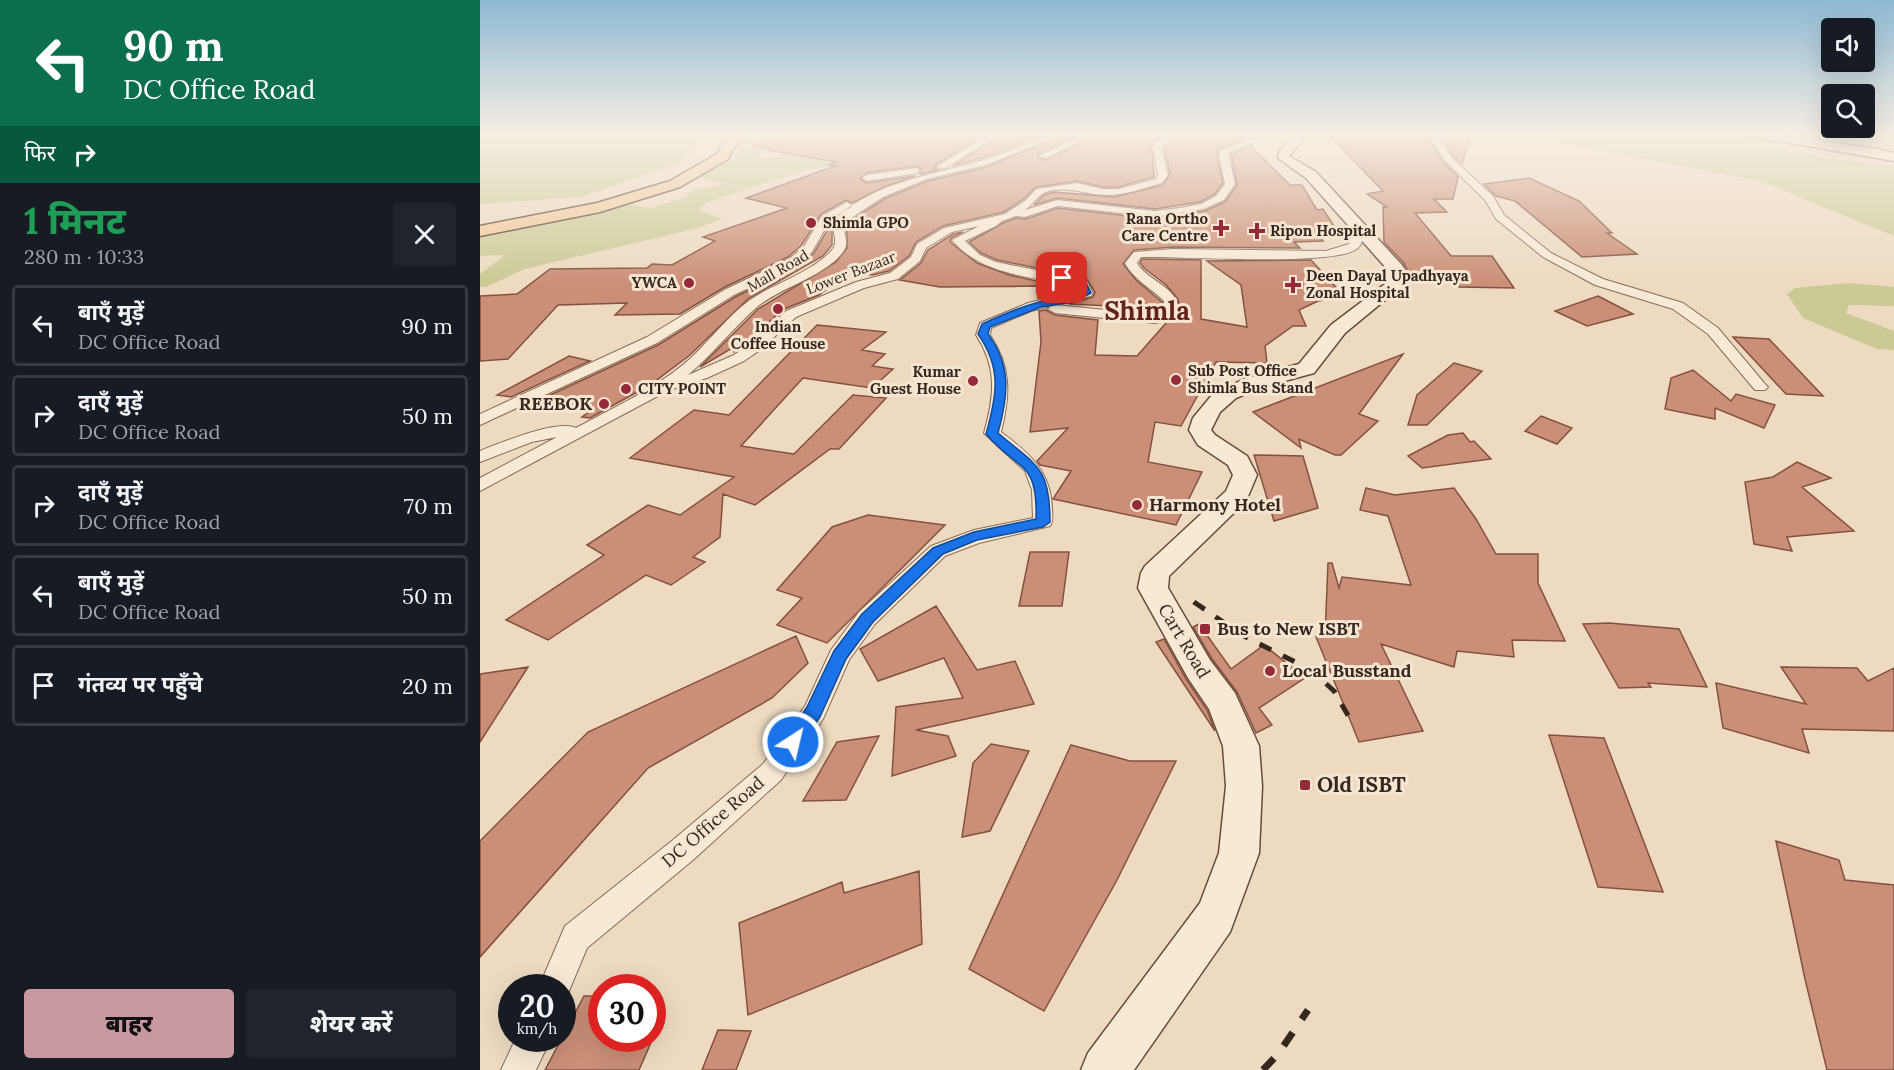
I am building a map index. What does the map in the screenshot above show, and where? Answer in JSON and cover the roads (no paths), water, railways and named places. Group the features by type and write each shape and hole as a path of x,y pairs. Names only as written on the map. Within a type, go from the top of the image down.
{"main road":[{"path":"480,231 600,207 674,184"},
{"name":"Cart Road","path":"1105,1070 1215,917 1239,853 1244,786 1241,746 1223,703 1199,669 1153,588 1155,573 1238,495 1245,475 1238,461 1206,440 1200,429 1203,417 1213,404 1232,390 1254,382 1295,374 1311,366 1323,345 1338,329 1393,286 1396,269 1318,184"}],"street":[{"name":"Mall Road","path":"480,484 661,389 696,361 754,303 827,261 839,250 842,240 838,226 840,220 887,192 907,184"},
{"name":"Lower Bazaar","path":"661,389 702,375 739,358 755,347 791,314 804,307 853,287 894,276 916,259 921,246 936,235 958,226 990,224 1009,216 1029,203 1040,191 1077,186 1103,192 1118,192 1148,184"},
{"path":"990,224 1006,223 1018,216 1057,202 1155,214 1204,206 1220,198 1230,184"},
{"path":"1474,184 1489,198 1500,217 1547,255 1599,282 1678,306 1713,331 1760,387"},
{"path":"480,420 531,394 642,345 730,292 793,262 808,250 826,218 869,194 887,192"},
{"name":"DC Office Road","path":"560,974 576,937 683,850 772,772 814,712 839,656 867,618 938,551 974,537 1043,522 1044,494 1036,472 992,434 1000,406 1000,365 993,348 983,334 986,326 1022,310 1039,304 1071,300 1087,293 1082,283 1011,270 976,257 958,240 990,224"},
{"path":"1022,310 1062,309 1155,319 1171,315 1170,300 1152,282 1135,271 1131,263 1138,254 1334,255 1354,246 1357,226"},
{"path":"480,457 528,438 556,431 587,428"},
{"path":"518,1070 527,1052"}],"railway":[{"path":"1196,604 1194,602 1242,635 1311,670 1334,691 1349,717"},
{"path":"1263,1070 1278,1054 1308,1010"}],"place":[{"name":"Shimla GPO","path":"811,223"},
{"name":"Rana Ortho Care Centre","path":"1221,228"},
{"name":"Ripon Hospital","path":"1257,231"},
{"name":"YWCA","path":"689,283"},
{"name":"Deen Dayal Upadhyaya Zonal Hospital","path":"1293,285"},
{"name":"Indian Coffee House","path":"778,309"},
{"name":"Sub Post Office Shimla Bus Stand","path":"1176,380"},
{"name":"Kumar Guest House","path":"973,381"},
{"name":"CITY POINT","path":"626,389"},
{"name":"REEBOK","path":"604,404"},
{"name":"Harmony Hotel","path":"1137,505"},
{"name":"Bus to New ISBT","path":"1205,629"},
{"name":"Local Busstand","path":"1270,671"},
{"name":"Old ISBT","path":"1305,785"}],"district":[{"name":"Shimla","path":"1147,311"}]}
